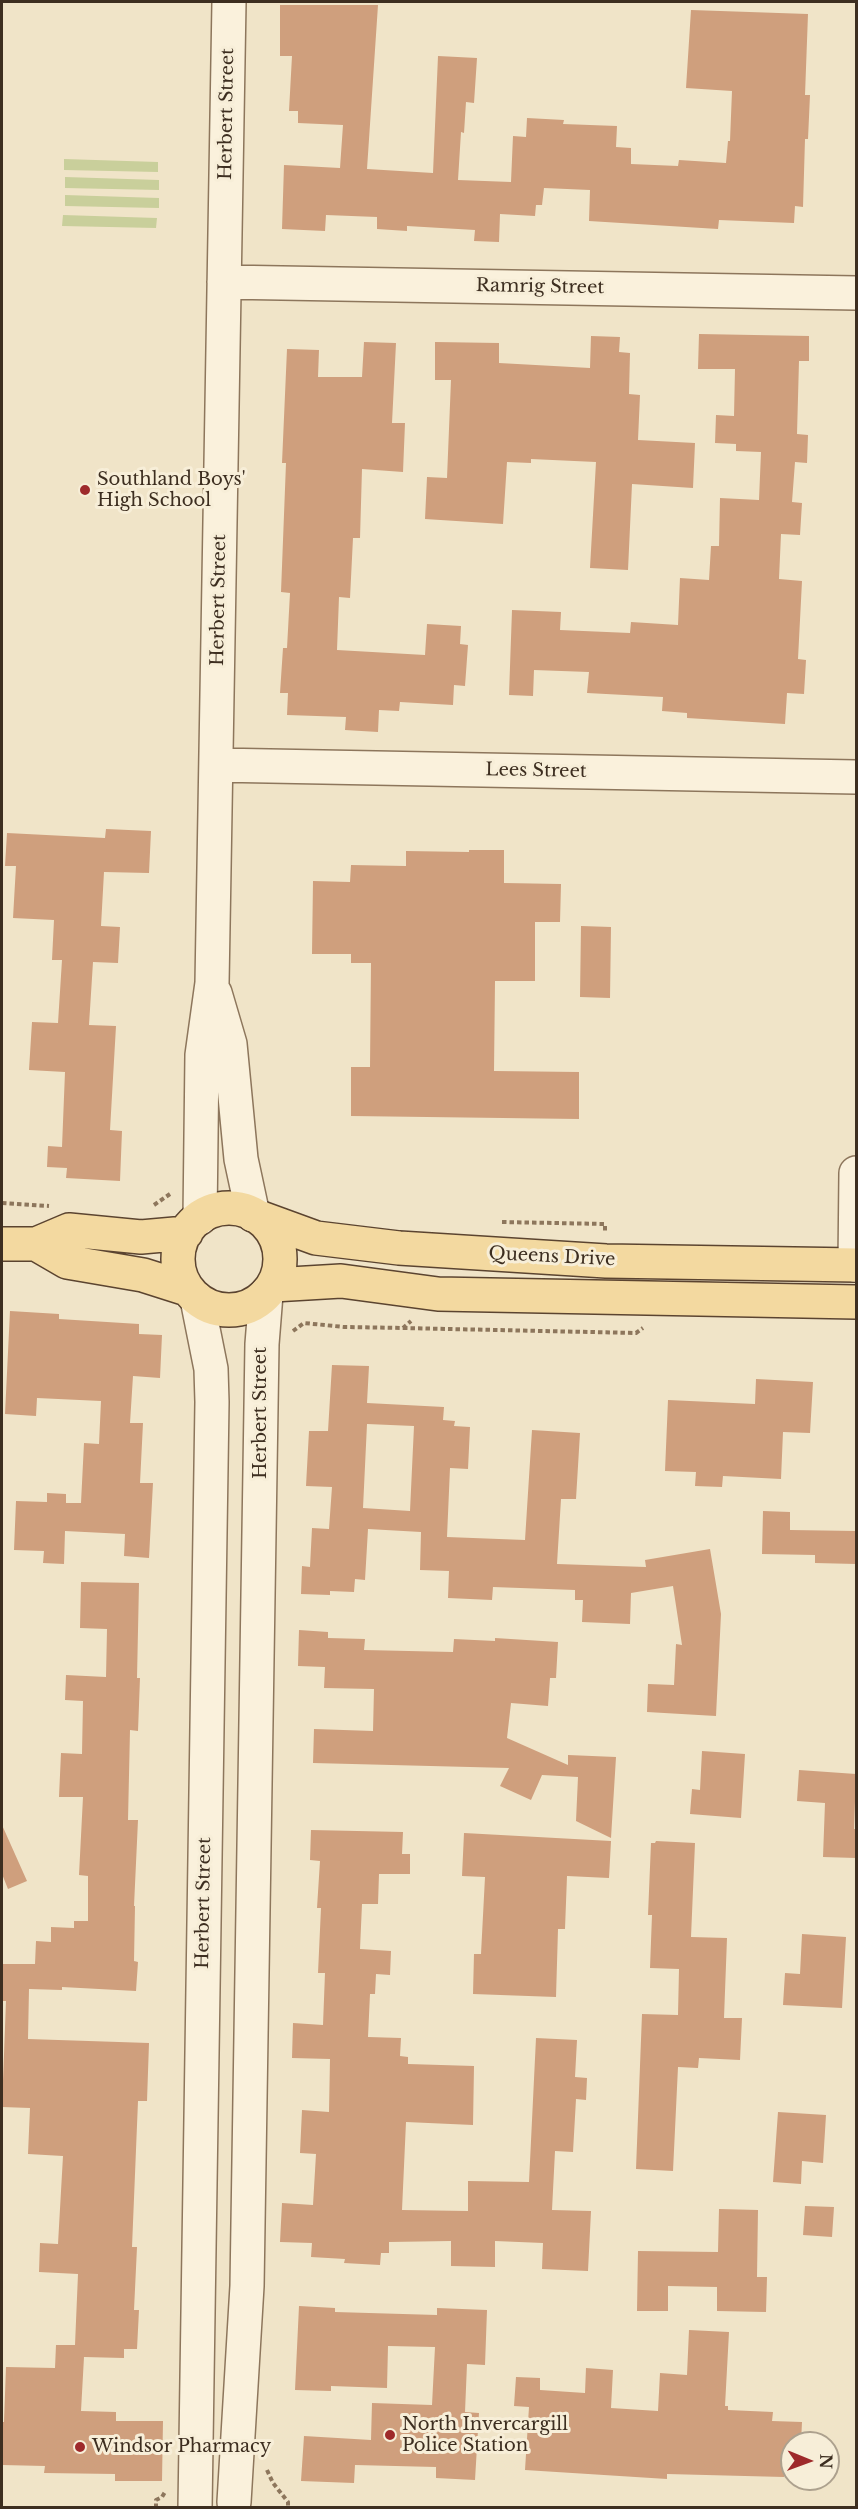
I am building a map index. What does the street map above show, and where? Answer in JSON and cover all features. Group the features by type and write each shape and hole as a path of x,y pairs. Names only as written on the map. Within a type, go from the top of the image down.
{"main road":[{"path":"2,1244 36,1244 69,1230 141,1237 193,1225 220,1209 243,1210 253,1215"},
{"name":"Queens Drive","path":"253,1215 316,1238 399,1248 606,1261 856,1265"},
{"name":"Herbert Street","path":"253,1215 266,1225 275,1238 279,1253 279,1270 269,1289"},
{"name":"Herbert Street","path":"192,1294 181,1276 178,1261 180,1246 193,1225"},
{"path":"36,1244 67,1263 143,1275 192,1294 222,1310 248,1307 269,1289 341,1281 438,1294 856,1302"}],"street":[{"name":"Herbert Street","path":"193,1225 202,1055 212,983 229,2"},
{"name":"Ramrig Street","path":"224,282 856,293"},
{"name":"Lees Street","path":"216,765 856,777"},
{"name":"Herbert Street","path":"212,983 230,1044 241,1159 253,1215"},
{"path":"856,1173 856,1265"},
{"name":"Herbert Street","path":"237,2505 247,2286 251,1916 262,1344 269,1289"},
{"name":"Herbert Street","path":"192,1294 211,1369 212,1402 196,2508"},
{"path":"204,1914 251,1916"},
{"path":"196,2508 213,2500 237,2505"}],"path":[{"path":"403,1328 411,1321"},
{"path":"290,1336 295,1328 304,1323 313,1322 344,1327 636,1333 646,1326"}],"green space":[{"path":"64,159 158,162 158,172 64,170"},
{"path":"65,177 159,180 159,190 65,188"},
{"path":"65,195 159,198 159,208 65,206"},
{"path":"63,215 157,218 156,228 62,226"},
{"path":"3,995 3,1170 2,1170"}],"building":[{"path":"280,5 378,5 367,169 433,173 438,56 477,58 474,103 466,102 464,133 461,132 458,180 511,182 513,136 526,137 527,118 564,120 563,124 617,126 616,147 631,148 631,164 678,166 679,160 726,163 728,141 730,141 732,91 686,88 691,10 808,14 805,95 810,95 808,139 805,139 803,207 795,206 794,223 719,220 718,229 589,221 590,190 544,188 542,205 536,205 535,216 500,214 499,242 474,241 475,230 407,226 407,231 377,229 377,217 326,215 325,231 282,229 284,165 340,168 343,125 298,123 298,111 289,111 292,56 280,56"},
{"path":"699,334 809,336 809,361 799,361 797,434 808,435 807,463 795,462 792,502 802,503 800,535 781,534 779,579 802,581 798,659 806,660 804,694 787,693 785,724 687,718 687,713 662,711 663,697 587,693 589,672 534,670 533,696 509,695 512,610 561,612 560,630 630,633 631,622 678,625 680,578 709,580 711,546 719,546 720,498 759,500 761,452 736,451 736,444 715,443 716,415 734,416 735,369 698,369"},
{"path":"591,336 620,337 619,352 630,353 629,394 640,395 638,440 695,443 693,488 632,484 628,570 590,568 596,462 531,459 531,463 507,462 503,524 425,519 427,477 447,478 451,380 435,380 435,342 499,343 499,363 590,368"},
{"path":"364,342 396,343 392,423 405,423 403,472 362,469 360,538 353,538 350,598 339,597 337,650 425,655 427,624 461,626 460,644 468,645 465,686 454,685 453,705 400,702 399,711 379,710 378,732 345,730 346,717 287,715 288,693 280,693 283,648 287,648 290,593 281,592 286,463 282,463 287,349 319,350 318,377 362,377"},
{"path":"106,829 151,831 149,873 104,872 101,926 120,927 118,963 93,962 89,1025 116,1026 110,1130 122,1131 120,1181 66,1178 67,1168 47,1167 48,1146 62,1147 65,1072 29,1070 32,1022 58,1023 62,960 52,960 54,920 13,918 16,866 5,866 7,833 105,838"},
{"path":"469,850 504,850 504,883 561,884 560,922 535,922 535,981 495,981 494,1071 579,1072 579,1119 351,1116 351,1067 370,1067 371,963 351,963 351,954 312,954 313,881 350,882 351,865 406,866 406,851 469,852"},
{"path":"581,926 611,927 610,998 580,997"},
{"path":"10,1311 59,1314 59,1319 139,1324 139,1334 162,1335 160,1378 133,1376 130,1423 143,1423 140,1483 153,1483 149,1558 124,1556 125,1534 65,1531 64,1564 43,1563 44,1551 14,1550 16,1501 47,1502 47,1493 66,1494 66,1503 81,1503 84,1443 99,1444 101,1401 37,1398 36,1416 5,1414"},
{"path":"332,1365 369,1366 367,1403 444,1407 443,1420 455,1421 454,1426 470,1427 468,1469 450,1468 447,1537 525,1540 532,1430 580,1433 576,1499 561,1499 557,1564 646,1567 645,1560 710,1549 721,1614 716,1716 647,1712 648,1684 674,1685 676,1644 682,1645 673,1586 631,1593 630,1624 582,1622 583,1600 575,1600 575,1590 493,1587 492,1600 448,1598 449,1571 420,1570 421,1532 368,1529 365,1580 355,1579 354,1592 330,1591 330,1595 301,1594 302,1566 310,1567 312,1528 329,1529 332,1487 306,1486 309,1431 328,1431","holes":["367,1424 414,1426 410,1511 363,1508"]},
{"path":"756,1379 813,1382 810,1433 783,1432 781,1479 723,1476 722,1487 695,1486 696,1472 665,1471 668,1400 755,1404"},
{"path":"763,1511 790,1512 790,1530 856,1531 856,1564 815,1563 815,1555 762,1554"},
{"path":"81,1582 139,1583 138,1731 130,1730 128,1820 138,1820 134,1906 134,1961 138,1962 136,1991 62,1987 62,1990 29,1989 28,2039 149,2043 147,2101 138,2101 132,2247 137,2247 134,2310 139,2310 137,2349 124,2349 124,2358 84,2357 81,2411 116,2412 116,2421 163,2421 162,2481 115,2481 115,2474 44,2473 45,2466 2,2465 6,2367 55,2368 56,2345 75,2345 78,2274 39,2272 40,2243 58,2244 63,2156 28,2154 30,2108 2,2107 6,2001 2,2001 2,1964 35,1964 36,1941 51,1942 51,1927 74,1928 74,1921 88,1921 88,1876 79,1875 83,1797 59,1797 61,1753 82,1754 83,1701 65,1700 66,1675 106,1677 107,1629 80,1628"},
{"path":"299,1630 328,1632 328,1638 365,1639 364,1650 453,1652 454,1639 495,1641 495,1638 558,1642 556,1678 550,1678 548,1706 511,1703 507,1738 568,1765 568,1755 616,1757 611,1838 576,1821 578,1777 542,1775 531,1800 500,1786 509,1768 313,1763 314,1729 373,1731 374,1689 324,1688 325,1667 298,1666"},
{"path":"702,1751 745,1754 741,1818 690,1814 692,1789 700,1790"},
{"path":"799,1770 856,1774 854,1829 856,1829 856,1858 823,1857 825,1803 797,1801"},
{"path":"2,1825 27,1881 8,1889 2,1874"},
{"path":"311,1830 403,1832 402,1854 410,1854 410,1874 379,1874 378,1904 362,1904 360,1949 391,1951 390,1975 376,1974 375,1994 370,1994 368,2037 401,2038 400,2056 408,2057 408,2064 474,2066 473,2125 406,2122 402,2210 468,2211 468,2181 529,2182 536,2038 577,2040 575,2077 587,2078 586,2100 576,2099 573,2152 555,2151 552,2210 591,2211 588,2271 542,2269 543,2243 495,2241 495,2267 451,2266 451,2241 389,2242 389,2253 381,2253 380,2265 344,2263 345,2259 311,2257 312,2243 280,2242 282,2203 313,2205 316,2154 300,2153 302,2110 329,2112 330,2059 292,2058 293,2023 323,2025 325,1973 318,1973 321,1908 317,1908 320,1861 310,1860"},
{"path":"464,1833 611,1841 609,1878 567,1876 565,1929 558,1929 556,1997 473,1994 474,1954 481,1954 485,1877 462,1876"},
{"path":"656,1841 695,1843 691,1937 727,1938 724,2018 742,2018 740,2060 699,2058 698,2068 678,2067 673,2171 636,2169 642,2014 678,2015 679,1969 650,1968 652,1915 648,1915 651,1843"},
{"path":"802,1934 846,1937 842,2008 783,2005 785,1973 800,1974"},
{"path":"778,2112 826,2115 823,2163 802,2161 801,2184 773,2182"},
{"path":"805,2206 834,2207 832,2237 803,2235"},
{"path":"719,2209 758,2210 757,2277 767,2277 766,2312 717,2311 717,2287 668,2286 668,2311 637,2311 638,2251 718,2252"},
{"path":"299,2306 335,2308 335,2312 437,2315 437,2308 487,2310 485,2365 467,2364 465,2412 479,2413 475,2480 436,2478 436,2467 355,2465 354,2483 301,2481 304,2436 371,2440 372,2403 432,2405 435,2347 388,2346 387,2388 331,2386 331,2391 295,2390"},
{"path":"689,2330 729,2332 725,2406 728,2406 728,2410 773,2412 772,2421 802,2422 802,2431 780,2431 780,2477 667,2474 667,2479 525,2470 529,2407 514,2406 516,2377 540,2378 540,2390 585,2393 586,2368 613,2370 611,2408 658,2411 660,2373 687,2375"}],"place":[{"name":"Southland Boys' High School","path":"85,490"},
{"name":"North Invercargill Police Station","path":"390,2435"},
{"name":"Windsor Pharmacy","path":"80,2447"}]}
